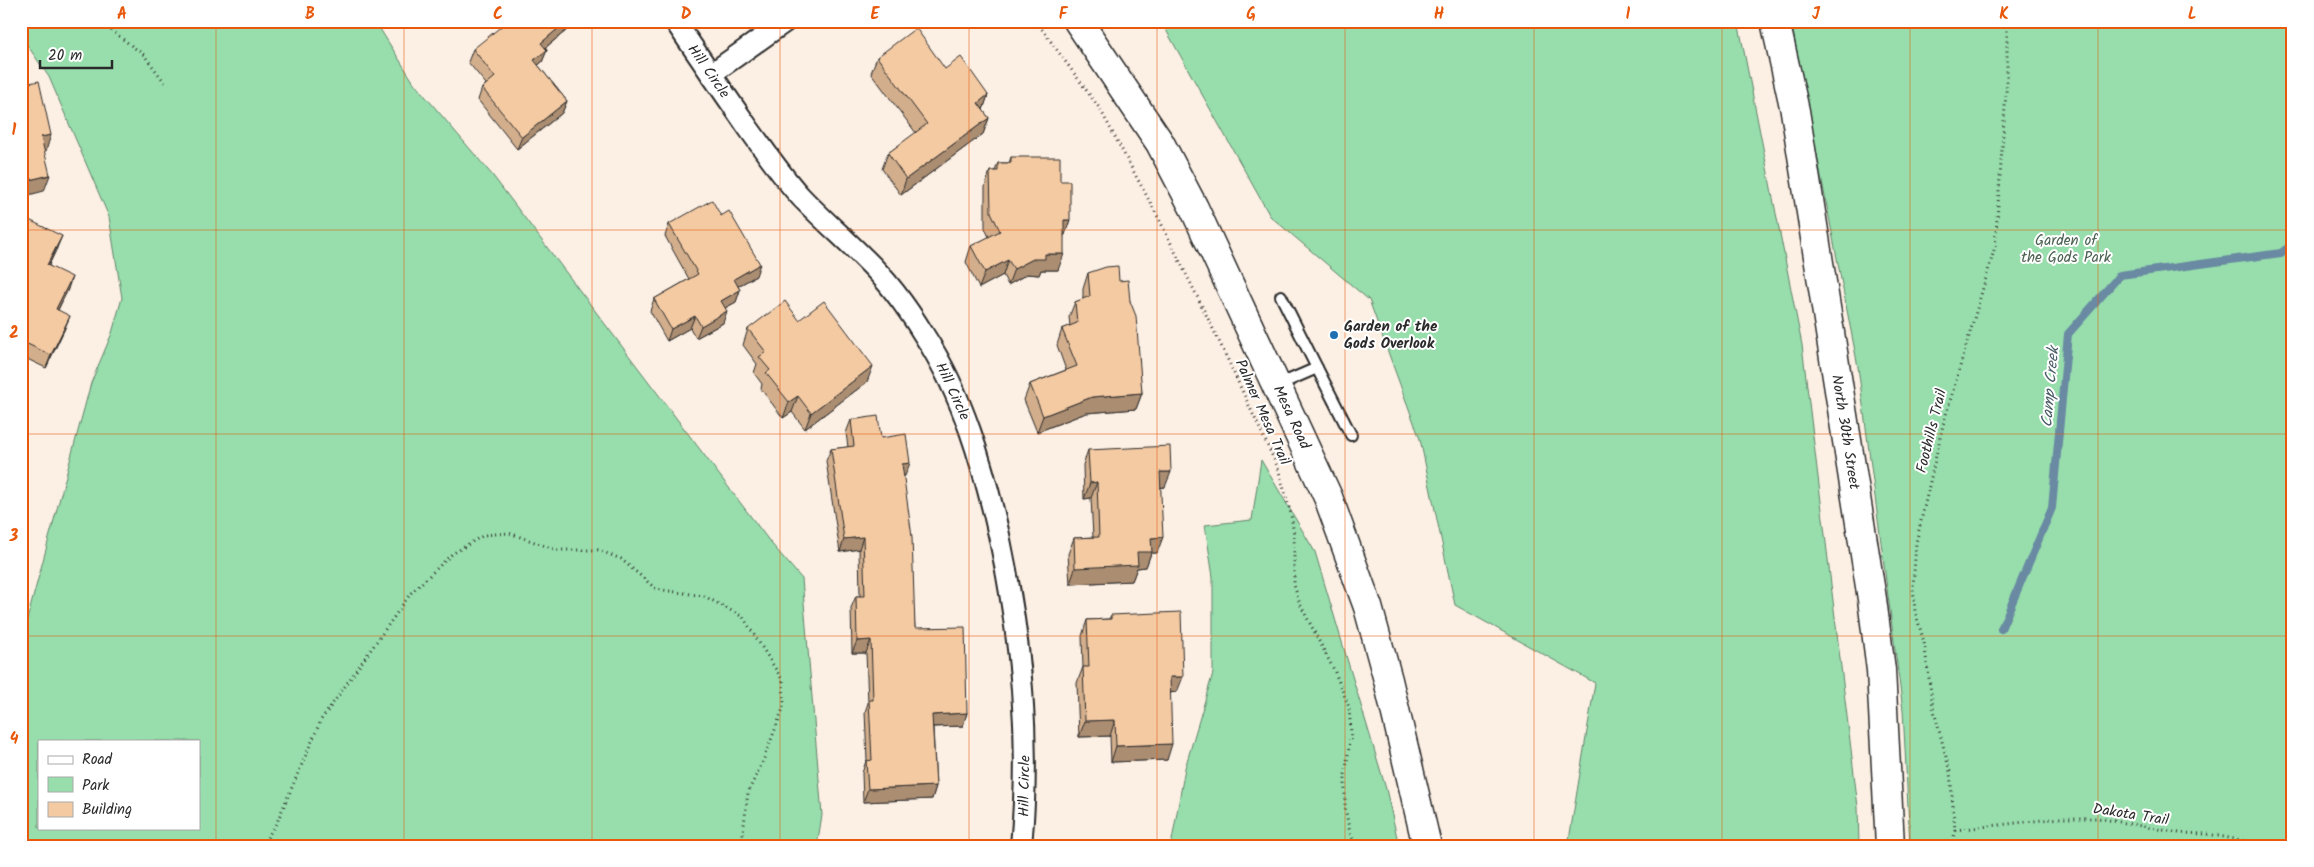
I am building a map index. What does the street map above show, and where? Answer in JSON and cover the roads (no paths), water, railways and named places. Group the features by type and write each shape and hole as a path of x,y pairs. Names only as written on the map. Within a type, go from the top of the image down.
{"main road":[{"name":"Mesa Road","path":"1078,21 1160,144 1194,208 1328,497 1368,607 1388,680 1427,846"},
{"name":"North 30th Street","path":"1775,21 1795,111 1873,608 1881,670 1890,846"}],"street":[{"name":"Hill Circle","path":"675,21 773,162 799,195 866,259 896,294 925,335 948,377 969,426 994,516 1018,636 1025,744 1021,846"},
{"path":"711,74 786,21"}],"lane":[{"path":"1281,296 1351,435"},
{"path":"1277,385 1318,368"}],"waterway":[{"name":"Camp Creek","path":"2001,629 2052,508 2068,334 2120,275 2281,253 2293,244"}],"place":[{"name":"Garden of the Gods Overlook","path":"1334,335"}],"park label":[{"name":"Garden of the Gods Park","path":"2066,248"}]}
